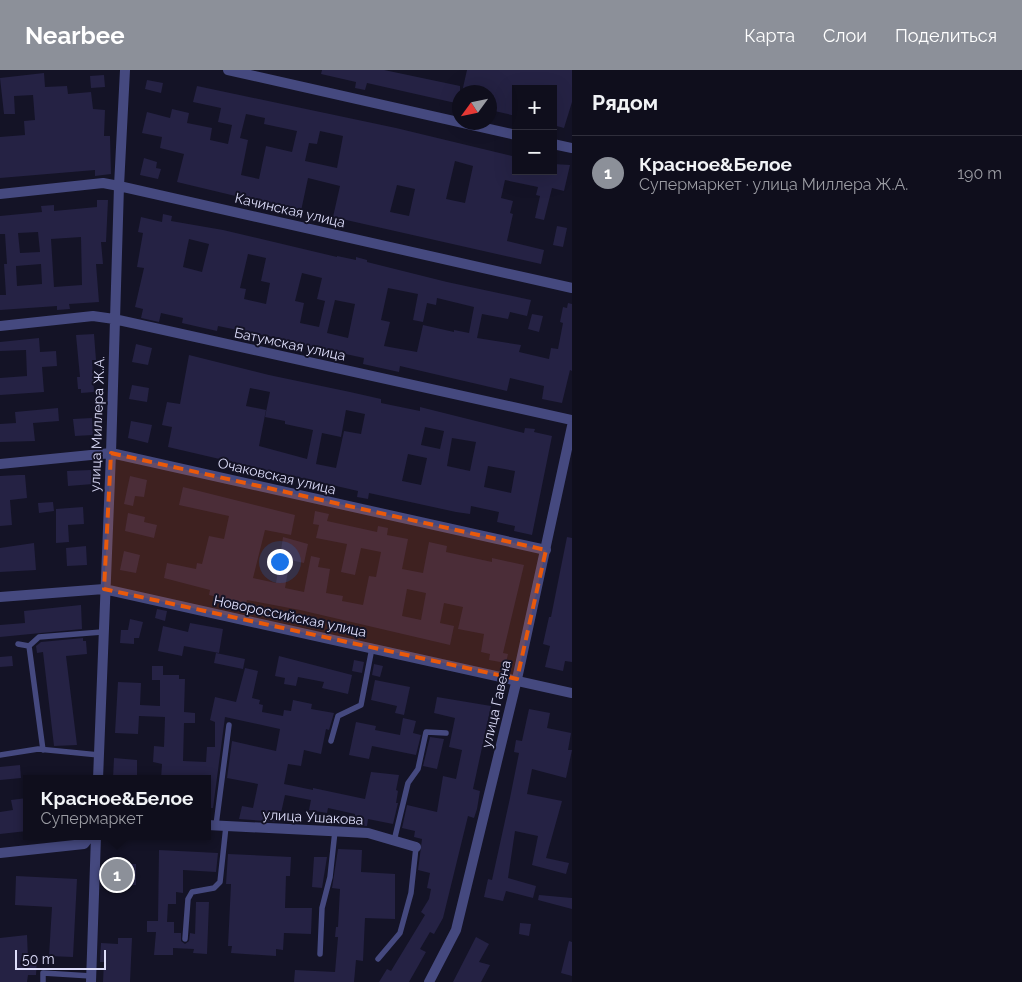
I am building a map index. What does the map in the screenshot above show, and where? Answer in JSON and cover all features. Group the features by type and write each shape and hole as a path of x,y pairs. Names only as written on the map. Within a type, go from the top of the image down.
{"street":[{"name":"улица Миллера Ж.А.","path":"98,775 102,632 111,453 114,319 125,70"},
{"path":"228,70 512,135"},
{"path":"557,145 572,148"},
{"name":"Качинская улица","path":"0,194 103,183 572,288"},
{"name":"Батумская улица","path":"0,326 93,316 114,319 572,420"},
{"name":"улица Гавена","path":"429,982 456,930 517,679 572,426"},
{"name":"Очаковская улица","path":"0,464 111,453 546,550"},
{"name":"Новороссийская улица","path":"0,597 104,589 517,679 572,693"},
{"name":"улица Ушакова","path":"216,826 368,833 416,847"},
{"path":"0,853 84,844 87,840"},
{"path":"91,979 96,840"}],"lane":[{"path":"30,646 39,637 102,632"},
{"path":"18,644 30,646"},
{"path":"30,646 43,750"},
{"path":"331,740 338,716 361,705 372,648"},
{"path":"185,939 188,899 192,892 214,888 220,882 216,826 230,725"},
{"path":"394,841 408,783 418,769 426,732 446,734"},
{"path":"0,754 43,750 99,756"},
{"path":"320,954 322,908 330,877 335,831"},
{"path":"378,958 400,933 411,893 416,847"},
{"path":"43,982 43,973 91,979"}],"highlighted area":[{"path":"111,453 546,550 517,679 104,589"}],"building":[{"path":"322,70 384,70 455,85 452,85 452,102 367,83 365,90 355,88 356,82 321,74"},
{"path":"467,70 572,70 572,102 564,128 557,126 557,85 512,85 512,115 497,112 497,85 464,85"},
{"path":"44,73 45,87 67,86 68,94 91,92 93,109 105,110 104,136 110,136 111,174 95,176 95,170 0,178 0,137 25,135 24,121 35,120 33,95 14,96 15,114 4,114 0,78"},
{"path":"104,75 105,87 91,88 90,76"},
{"path":"147,80 163,83 161,93 145,89"},
{"path":"197,86 396,128 512,156 512,175 557,175 557,164 570,165 564,191 552,188 544,220 535,218 540,196 536,195 538,187 505,180 501,198 513,201 510,213 513,214 507,241 544,250 541,264 333,217 340,186 308,178 301,211 281,206 280,212 247,204 248,199 177,182 184,154 160,148 162,137 142,133 147,112 170,118 172,109 189,113 187,123 212,128 210,140 228,144 232,125 218,122 221,108 193,102","holes":["246,114 265,118 264,124 297,131 292,152 266,146 259,179 241,175 248,140 240,138","320,131 343,136 337,168 305,161 309,143 317,144","455,161 473,166 465,203 446,199","397,185 415,189 409,216 390,212"]},
{"path":"144,158 157,162 156,168 161,169 158,179 140,175"},
{"path":"97,200 108,200 106,242 101,242 103,264 96,264 99,302 69,304 70,309 57,310 57,306 0,310 0,295 6,295 4,264 7,264 5,234 0,234 0,216 42,212 41,206 54,205 54,211 97,207","holes":["38,232 40,252 20,253 18,233","81,237 82,285 54,287 51,239","41,264 42,284 17,286 16,266"]},
{"path":"163,214 172,216 171,221 223,230 337,257 356,260 356,257 367,260 367,262 447,282 531,300 527,316 510,312 508,319 482,314 477,338 521,345 519,352 549,359 551,348 558,349 563,323 560,322 563,307 567,308 568,303 572,304 572,371 570,370 562,403 542,399 544,386 510,378 507,391 400,366 399,372 363,364 364,358 286,341 285,345 271,342 272,337 218,326 217,331 182,323 183,318 161,313 159,322 141,318 143,309 135,307 144,268 137,267 143,233 138,232 141,217 162,222","holes":["189,239 209,244 202,272 183,267","248,254 266,258 261,281 270,283 266,304 244,299 246,289 240,288","302,273 322,278 317,299 325,301 319,327 300,323 304,303 295,301","388,288 418,294 413,320 423,322 427,303 436,305 437,298 474,307 469,333 454,330 454,332 423,325 417,352 384,346 390,322 381,320","335,300 355,304 348,338 327,333"]},
{"path":"557,226 567,228 563,247 553,245"},
{"path":"532,314 543,316 539,332 528,329"},
{"path":"94,334 96,360 92,360 94,392 81,393 81,389 78,389 77,377 80,377 76,335"},
{"path":"39,338 40,352 56,351 57,366 42,367 44,392 0,395 0,378 27,376 26,350 0,351 0,342"},
{"path":"136,344 152,348 148,365 132,362"},
{"path":"189,355 269,375 381,399 381,403 420,411 420,407 524,433 525,428 535,429 534,432 552,436 532,535 514,531 515,526 497,522 499,512 471,506 470,514 456,512 369,493 368,499 357,497 358,491 168,447 172,427 162,425 167,402 180,404","holes":["250,388 270,392 265,417 285,421 285,424 313,430 307,459 259,446 266,410 246,406","346,410 365,414 361,434 344,431 336,468 316,464 322,433 341,437","425,427 444,431 440,449 421,445","452,438 476,442 470,471 447,466","408,454 427,458 421,485 402,481","488,466 515,471 511,493 484,487"]},
{"path":"132,385 149,388 147,402 129,399"},
{"path":"58,408 59,421 33,423 35,441 0,442 0,424 16,423 15,412"},
{"path":"92,418 93,435 75,436 73,419"},
{"path":"131,421 152,425 148,443 128,438"},
{"path":"91,470 93,484 68,486 67,471"},
{"path":"25,475 27,498 10,500 12,525 0,526 0,476"},
{"path":"130,476 147,480 144,497 135,496 133,506 124,504"},
{"path":"183,487 295,515 291,535 265,530 253,578 276,583 283,537 308,544 304,563 290,560 285,588 304,592 311,556 320,558 318,567 330,569 326,593 343,596 342,601 363,605 369,576 376,577 381,552 361,548 355,575 341,572 347,544 316,538 319,525 313,524 315,511 329,514 327,521 377,532 378,526 388,528 387,535 408,539 402,569 423,573 429,542 447,546 446,552 492,562 492,558 524,565 503,653 508,654 506,663 489,660 490,654 481,652 484,634 458,629 463,607 444,603 440,623 454,626 450,645 300,610 247,600 246,604 209,595 210,590 164,578 167,563 196,569 197,563 202,564 209,536 224,539 229,516 179,505","holes":["407,589 426,593 421,620 402,616"]},
{"path":"53,502 54,511 39,513 38,503"},
{"path":"83,507 84,524 68,525 69,542 56,543 56,509"},
{"path":"128,513 145,517 144,522 157,525 154,538 125,531"},
{"path":"567,537 572,538 572,662 565,661 563,671 545,667 550,646 543,644 549,617 551,617"},
{"path":"34,543 36,570 0,572 0,548"},
{"path":"86,546 87,565 67,566 66,548"},
{"path":"124,551 140,555 136,573 120,570"},
{"path":"81,605 82,629 0,637 0,625 25,623 24,611"},
{"path":"157,609 167,611 165,621 155,618"},
{"path":"130,619 143,622 139,638 134,638 134,644 120,643 121,630 128,630"},
{"path":"190,623 223,629 219,653 184,646 182,656 158,651 163,626 188,632"},
{"path":"83,638 83,641 86,641 87,654 66,656 77,745 54,746 43,652 37,653 36,646 41,642"},
{"path":"216,653 245,659 243,669 214,663"},
{"path":"12,656 13,666 0,667 0,657"},
{"path":"279,656 352,675 348,694 322,688 324,682 298,677 296,686 284,684 285,678 275,676"},
{"path":"354,660 364,662 362,673 352,671"},
{"path":"374,664 383,666 380,677 372,675"},
{"path":"152,666 163,666 163,675 179,675 179,679 185,679 184,712 195,713 195,723 184,723 183,761 206,762 207,747 215,747 215,722 210,720 215,697 236,702 245,668 258,671 252,698 260,700 259,704 263,705 262,712 283,716 284,710 291,711 293,700 312,704 311,709 334,713 329,730 326,729 321,754 304,750 301,766 288,764 284,784 365,799 371,772 399,775 396,790 398,791 396,803 398,803 393,824 368,819 367,826 353,825 355,814 328,808 327,813 309,810 311,800 285,795 279,822 239,819 242,806 253,808 258,784 227,778 232,741 276,751 280,729 225,717 213,808 211,808 211,775 161,775 162,764 153,762 154,746 164,747 165,717 139,716 138,734 115,733 118,682 141,683 140,705 160,706 160,680 152,680"},
{"path":"375,680 410,687 404,715 395,713 397,706 371,700"},
{"path":"437,697 491,706 473,789 480,791 477,809 474,818 468,816 443,918 434,934 430,932 420,949 426,952 409,982 379,982 387,969 391,971 425,915 421,912 429,899 431,889 427,888 430,873 418,870 422,839 414,837 415,831 402,828 407,805 437,812 443,776 456,779 462,750 449,747 455,718 434,713"},
{"path":"529,709 550,713 547,728 571,733 568,750 572,750 566,778 532,769 527,794 562,801 546,858 569,863 566,874 532,865 538,836 515,831 508,878 536,886 533,898 506,891 503,901 484,897 488,879 492,880 510,798 519,753 514,752 516,740 522,741"},
{"path":"403,718 416,721 413,733 421,735 416,755 372,746 369,759 349,755 356,722 376,726 375,730 400,735"},
{"path":"430,737 444,739 437,769 423,766"},
{"path":"114,758 137,760 137,775 113,775"},
{"path":"20,765 21,778 0,780 0,767"},
{"path":"23,798 23,831 0,834 0,812 13,810 11,800"},
{"path":"338,849 362,850 361,872 395,874 395,919 365,918 363,961 356,960 354,982 294,982 295,970 335,972 338,937 335,937 336,927 338,927 340,889 332,888"},
{"path":"159,850 218,853 216,872 183,870 183,893 176,892 176,904 168,904 167,922 174,922 174,933 181,933 181,941 185,944 189,941 190,933 195,934 196,902 209,902 207,954 193,953 194,949 173,948 173,955 154,955 156,932 147,932 147,921 158,921"},
{"path":"228,854 291,857 290,876 286,876 285,908 312,908 311,934 284,933 283,950 276,949 276,956 231,953 232,946 228,946 231,884 226,884"},
{"path":"314,857 327,857 322,888 312,887"},
{"path":"109,863 136,864 136,885 129,885 129,888 109,888"},
{"path":"16,876 77,879 73,957 49,956 52,907 15,905"},
{"path":"539,895 572,898 572,909 538,900"},
{"path":"520,923 531,924 529,936 519,934"},
{"path":"27,935 28,959 37,960 36,975 28,975 27,982 0,982 0,938"},
{"path":"476,937 489,944 479,962 490,965 481,982 453,982"},
{"path":"118,938 132,938 130,982 103,982 104,962 100,962 101,943 118,944"},
{"path":"569,941 572,942 572,976 561,973"}],"place":[{"name":"Красное&Белое","path":"117,875"}]}
